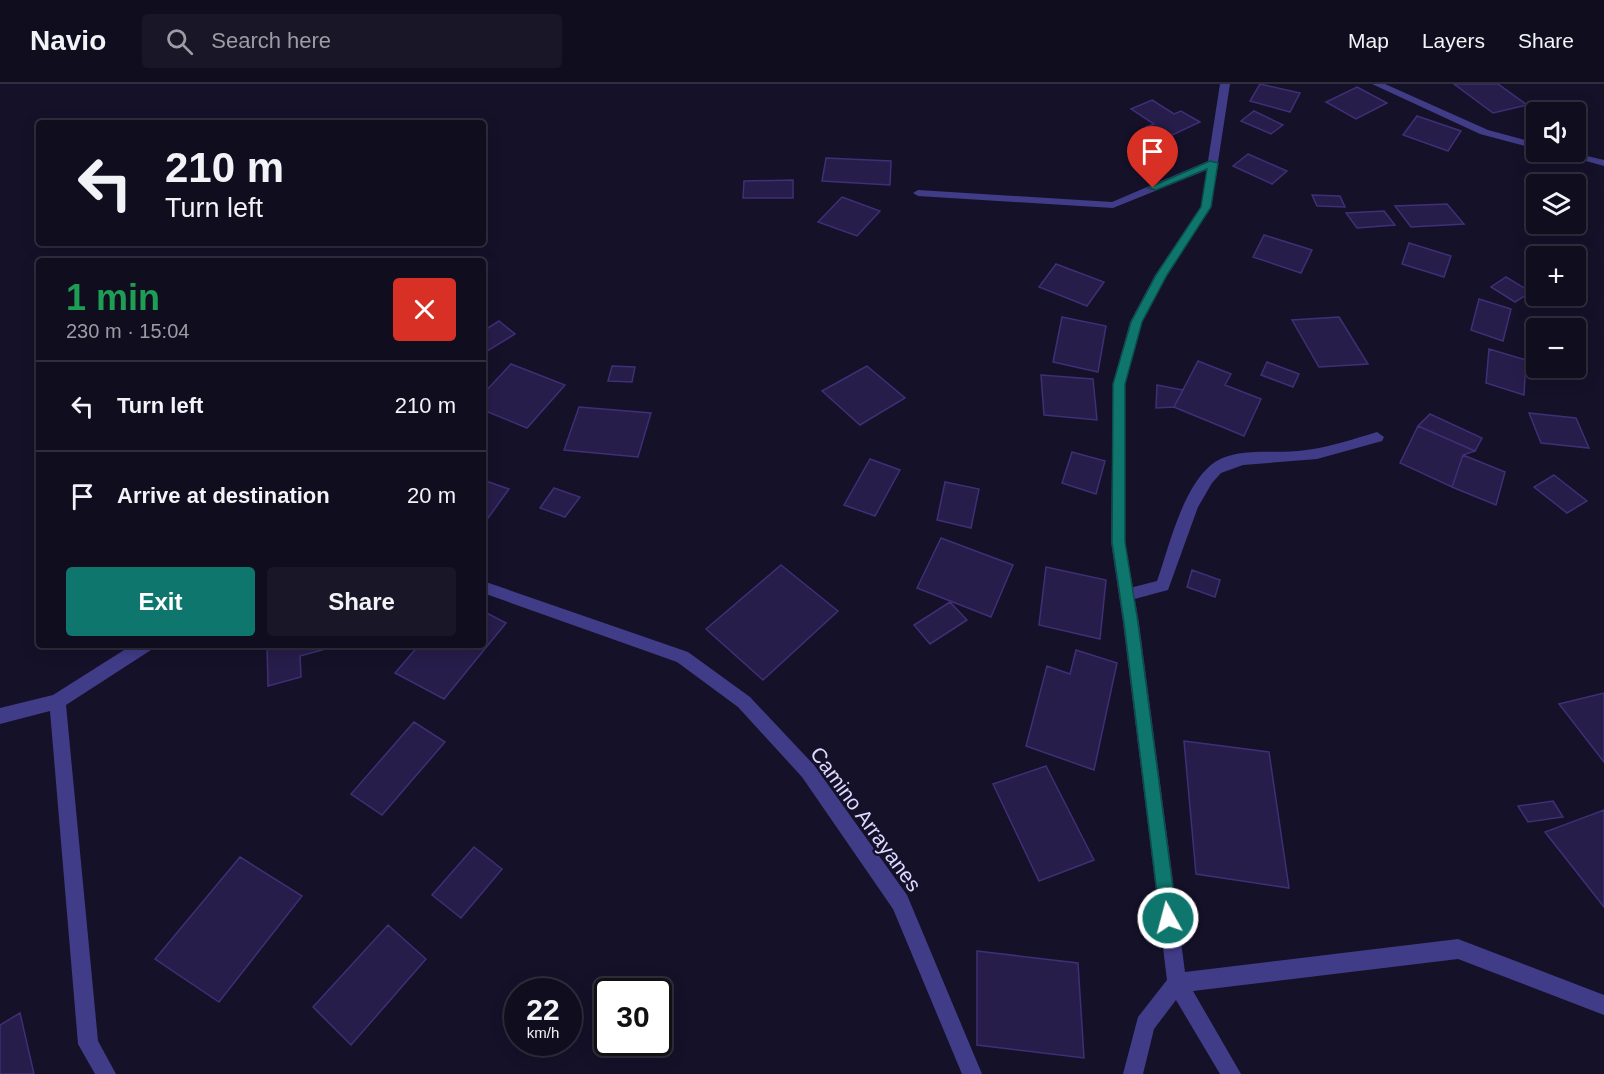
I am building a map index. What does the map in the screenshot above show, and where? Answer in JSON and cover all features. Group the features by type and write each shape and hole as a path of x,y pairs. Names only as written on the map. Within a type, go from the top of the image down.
{"street":[{"path":"1225,84 1206,207 1161,275 1136,322 1119,384 1118,542 1177,983 1231,1074"},
{"path":"1377,84 1484,132 1526,143"},
{"path":"1586,159 1604,163"},
{"path":"918,193 1113,205 1213,163"},
{"path":"1127,596 1163,586 1199,490 1217,468 1250,458 1296,457 1346,447 1377,436"},
{"name":"Camino Arrayanes","path":"486,588 681,657 744,702 808,771 900,902 972,1074"},
{"path":"0,716 57,702 140,648"},
{"path":"57,702 88,1044 106,1074"},
{"path":"1133,1074 1145,1024 1177,983 1458,949 1604,1005"}],"building":[{"path":"1260,84 1300,93 1290,112 1250,101"},
{"path":"1454,84 1498,84 1526,104 1493,113"},
{"path":"1357,87 1387,103 1356,119 1326,102"},
{"path":"1152,100 1174,114 1181,111 1200,122 1164,139 1146,127 1154,124 1131,109"},
{"path":"1254,111 1283,125 1271,134 1241,121"},
{"path":"1417,116 1461,131 1448,151 1403,135"},
{"path":"1248,154 1287,171 1272,184 1233,166"},
{"path":"826,158 891,161 890,185 822,181"},
{"path":"793,180 793,198 743,198 744,181"},
{"path":"1312,195 1340,196 1345,207 1317,206"},
{"path":"842,197 880,211 857,236 818,222"},
{"path":"1447,204 1464,224 1411,227 1395,206"},
{"path":"1384,211 1395,225 1357,228 1346,213"},
{"path":"1264,235 1312,250 1301,273 1253,257"},
{"path":"1409,243 1451,256 1444,277 1402,264"},
{"path":"1056,264 1104,282 1087,306 1039,287"},
{"path":"1506,277 1526,289 1526,295 1515,302 1491,287"},
{"path":"1479,299 1511,309 1503,341 1471,330"},
{"path":"1062,317 1106,326 1098,372 1053,362"},
{"path":"1339,317 1368,364 1319,367 1292,320"},
{"path":"499,321 515,334 486,352 486,329"},
{"path":"1489,349 1526,360 1524,395 1486,383"},
{"path":"1198,361 1231,374 1225,385 1261,399 1244,436 1174,407"},
{"path":"1267,362 1299,374 1293,387 1261,375"},
{"path":"511,364 565,385 527,428 486,411 486,391"},
{"path":"612,366 635,367 632,382 608,381"},
{"path":"867,366 905,398 860,425 822,391"},
{"path":"1041,375 1093,379 1097,420 1044,415"},
{"path":"1157,385 1183,390 1174,407 1156,408"},
{"path":"579,407 651,413 638,457 564,450"},
{"path":"1529,413 1576,418 1589,448 1541,443"},
{"path":"1430,414 1482,438 1475,451 1418,426"},
{"path":"1418,426 1475,451 1463,455 1452,487 1400,463"},
{"path":"1072,452 1105,461 1096,494 1062,483"},
{"path":"1463,455 1505,472 1496,505 1452,487"},
{"path":"870,459 900,470 875,516 844,505"},
{"path":"1554,475 1587,501 1567,513 1534,487"},
{"path":"486,481 509,489 486,521"},
{"path":"945,482 979,489 971,528 937,520"},
{"path":"554,488 580,497 565,517 540,508"},
{"path":"941,538 1013,565 991,617 917,588"},
{"path":"781,565 838,611 763,680 706,629"},
{"path":"1046,567 1106,580 1100,639 1039,625"},
{"path":"1192,570 1220,580 1215,597 1187,587"},
{"path":"950,602 967,620 930,644 914,625"},
{"path":"486,613 506,623 486,648"},
{"path":"267,648 329,648 300,656 301,677 268,686"},
{"path":"416,648 486,648 444,699 395,673"},
{"path":"1076,650 1117,663 1094,770 1026,746 1047,666 1070,674"},
{"path":"1604,693 1604,762 1559,704"},
{"path":"414,722 445,742 382,815 351,794"},
{"path":"1184,741 1269,752 1289,888 1196,874"},
{"path":"1046,766 1094,860 1039,881 993,784"},
{"path":"1553,801 1563,817 1528,822 1518,806"},
{"path":"1604,810 1604,907 1545,832"},
{"path":"474,847 502,869 461,918 432,895"},
{"path":"240,857 302,896 219,1002 155,959"},
{"path":"388,925 426,959 351,1045 313,1007"},
{"path":"977,951 1078,963 1084,1058 977,1045"},
{"path":"20,1013 34,1074 0,1074 0,1025"}],"route":[{"path":"1153,188 1213,163 1206,207 1161,275 1136,322 1119,384 1118,542 1131,623 1168,918"}]}
